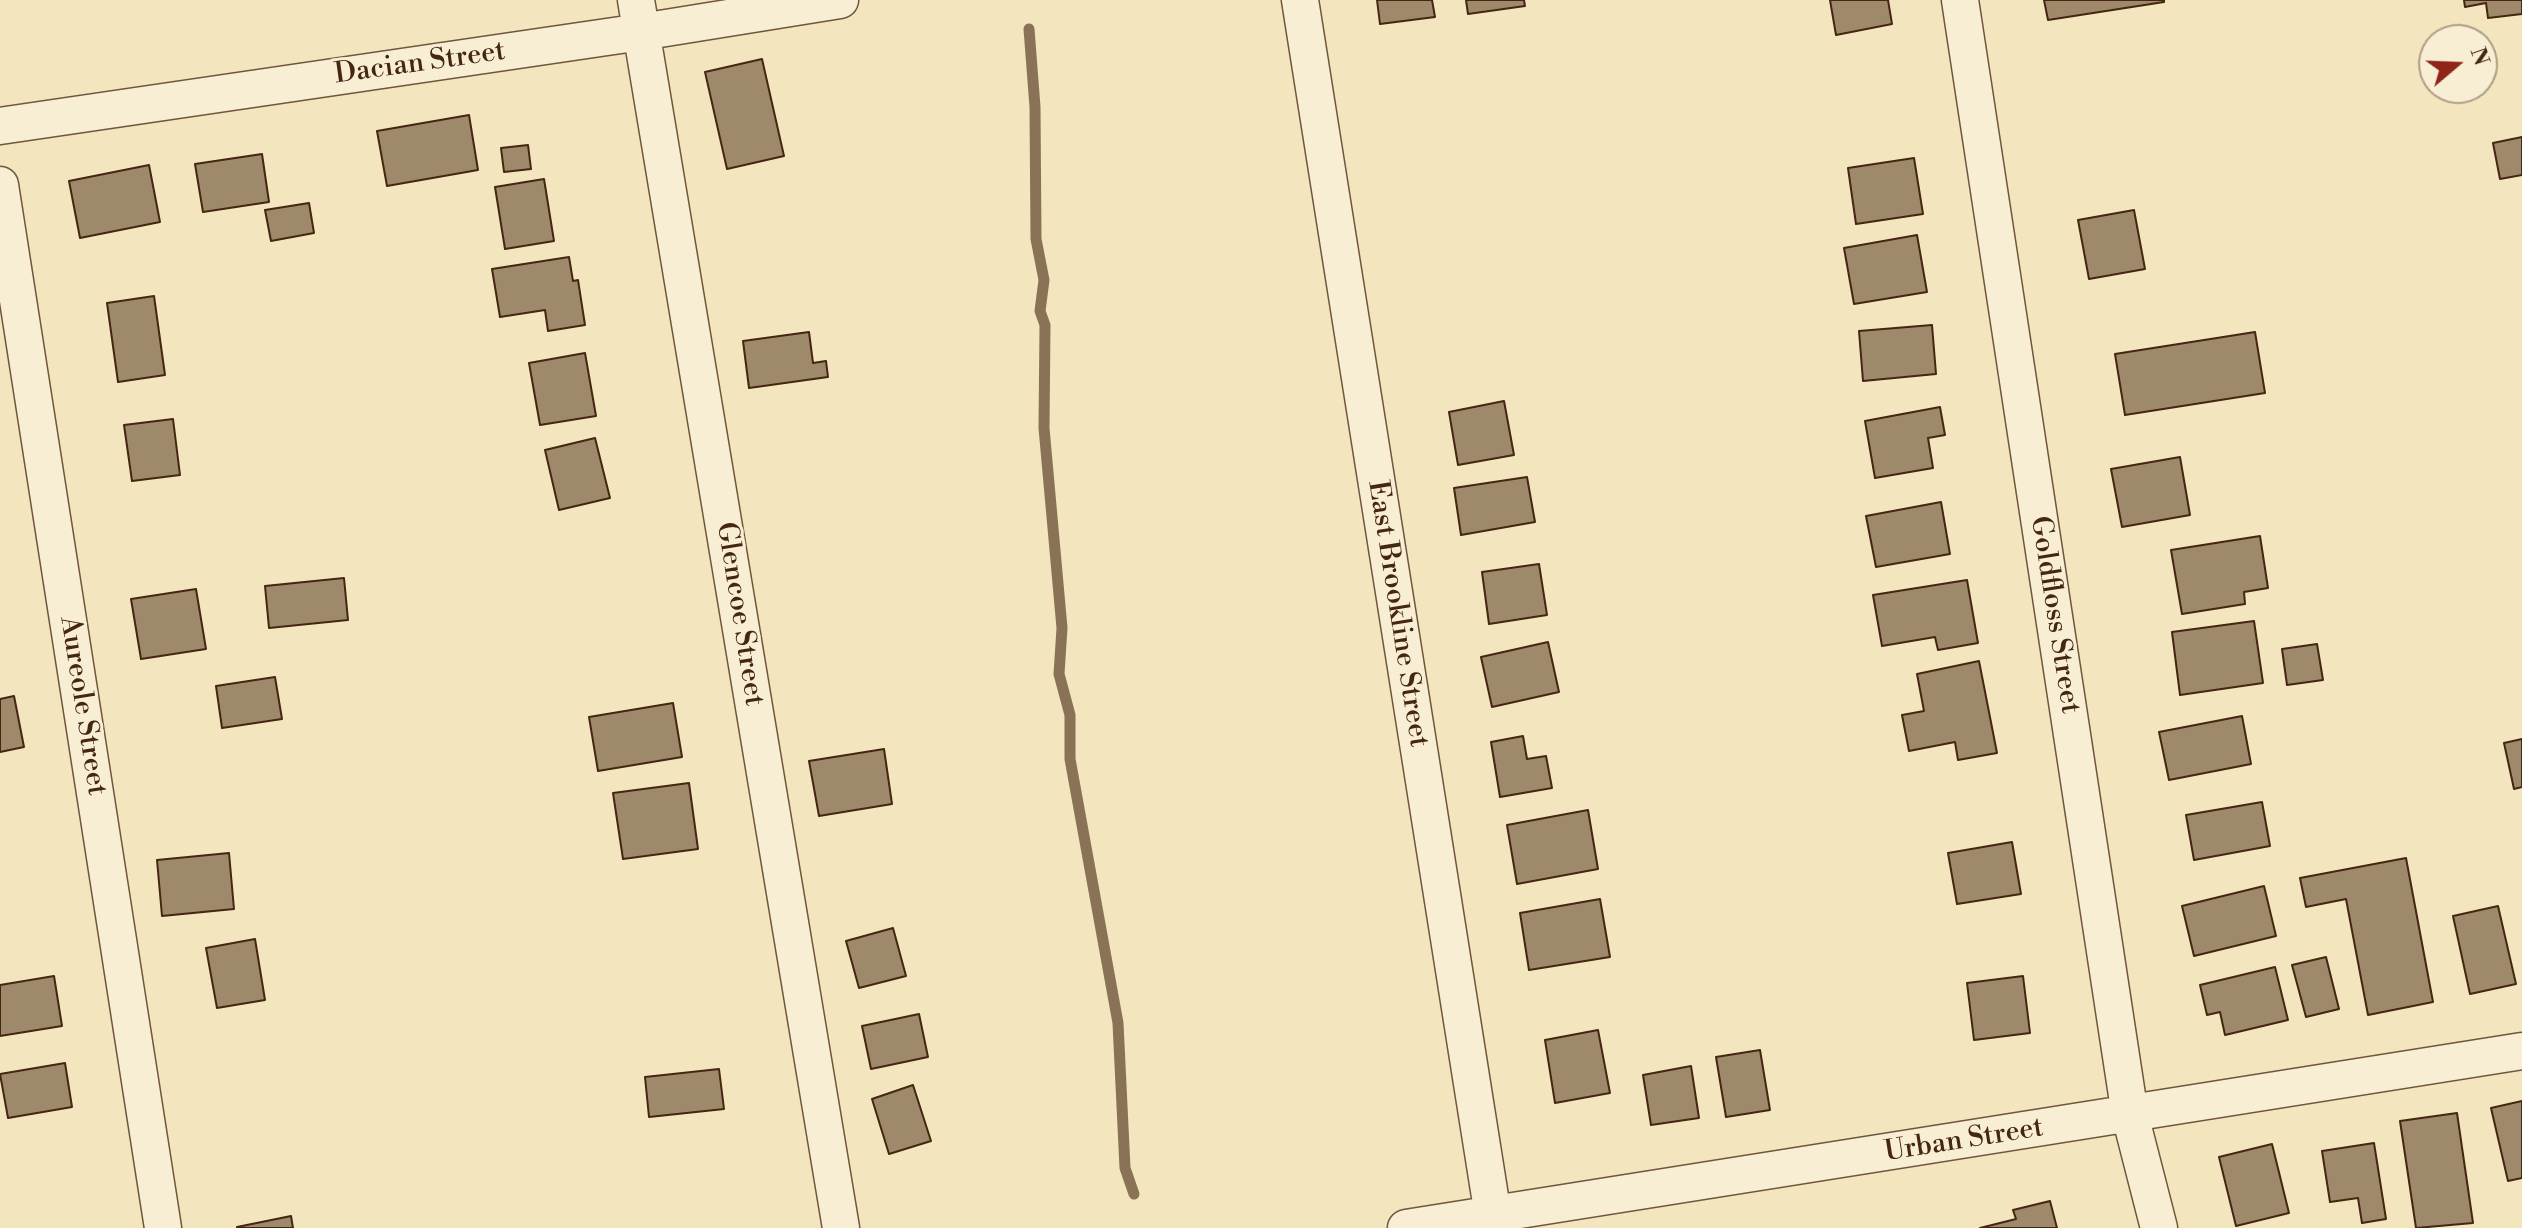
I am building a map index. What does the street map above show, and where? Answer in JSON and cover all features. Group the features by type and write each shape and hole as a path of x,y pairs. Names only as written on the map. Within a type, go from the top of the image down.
{"street":[{"name":"Dacian Street","path":"0,126 639,16 840,0"},
{"name":"East Brookline Street","path":"1300,0 1493,1221"},
{"name":"Goldfloss Street","path":"1960,0 2130,1115 2159,1228"},
{"name":"Glencoe Street","path":"639,16 841,1228"},
{"name":"Aureole Street","path":"0,185 163,1228"},
{"name":"Urban Street","path":"1406,1228 1493,1221 2522,1051"}],"building":[{"path":"1377,0 1432,0 1435,17 1380,24"},
{"path":"1466,0 1524,0 1525,6 1468,14"},
{"path":"1830,0 1888,0 1892,24 1836,35"},
{"path":"2044,0 2164,0 2164,2 2048,20"},
{"path":"2464,0 2522,0 2522,14 2488,18 2486,3 2465,7"},
{"path":"762,59 784,156 727,169 705,72"},
{"path":"469,115 478,170 387,186 377,131"},
{"path":"2522,137 2522,175 2500,179 2493,143"},
{"path":"528,145 531,169 504,172 501,148"},
{"path":"262,154 269,202 203,212 195,164"},
{"path":"1914,158 1923,214 1856,224 1848,168"},
{"path":"149,165 160,222 80,238 69,181"},
{"path":"544,179 554,241 505,249 495,187"},
{"path":"309,203 314,233 271,241 265,210"},
{"path":"2134,210 2145,269 2089,279 2078,220"},
{"path":"1917,235 1927,292 1854,304 1844,248"},
{"path":"569,257 573,281 578,280 585,325 548,331 545,310 500,317 492,269"},
{"path":"154,296 165,375 118,382 107,303"},
{"path":"1932,325 1936,374 1863,381 1859,331"},
{"path":"809,332 813,363 826,361 828,377 749,388 743,341"},
{"path":"2255,332 2265,393 2125,415 2115,354"},
{"path":"585,353 596,416 540,425 529,363"},
{"path":"1504,401 1514,455 1458,465 1449,412"},
{"path":"1940,407 1945,435 1928,438 1933,468 1875,478 1865,421"},
{"path":"173,419 180,475 132,481 124,425"},
{"path":"595,438 610,498 559,510 545,450"},
{"path":"2180,457 2190,515 2122,527 2111,469"},
{"path":"1527,477 1535,522 1461,535 1454,488"},
{"path":"1941,502 1950,554 1876,567 1866,516"},
{"path":"2260,536 2268,588 2244,592 2245,604 2182,614 2171,550"},
{"path":"1539,564 1547,615 1489,624 1482,572"},
{"path":"344,578 348,620 269,628 265,586"},
{"path":"1967,580 1978,643 1938,650 1935,637 1882,646 1873,595"},
{"path":"196,589 206,649 141,659 131,599"},
{"path":"2254,621 2263,683 2180,695 2172,632"},
{"path":"1548,642 1559,692 1492,707 1481,657"},
{"path":"2317,644 2323,680 2287,685 2282,649"},
{"path":"1979,661 1997,753 1958,760 1955,742 1909,751 1902,715 1924,711 1917,674"},
{"path":"275,677 282,719 222,728 216,686"},
{"path":"14,696 24,747 0,752 0,699"},
{"path":"673,703 682,757 598,771 589,717"},
{"path":"2242,716 2251,764 2169,780 2159,732"},
{"path":"1523,736 1527,759 1546,756 1552,788 1500,797 1491,742"},
{"path":"2522,739 2522,787 2514,789 2504,743"},
{"path":"884,749 892,804 819,816 809,761"},
{"path":"689,783 698,849 623,859 613,793"},
{"path":"2262,802 2270,846 2194,860 2186,815"},
{"path":"1588,810 1598,869 1517,884 1507,825"},
{"path":"2012,842 2021,894 1957,904 1948,853"},
{"path":"229,853 234,909 162,916 157,860"},
{"path":"2406,858 2433,1002 2368,1015 2346,899 2306,907 2300,878"},
{"path":"2264,886 2276,936 2194,956 2182,906"},
{"path":"1600,899 1610,957 1529,970 1520,913"},
{"path":"2498,906 2516,984 2470,994 2453,916"},
{"path":"893,928 906,976 859,988 846,941"},
{"path":"255,939 265,1000 217,1008 206,948"},
{"path":"2326,957 2339,1009 2306,1017 2292,965"},
{"path":"2275,967 2288,1020 2225,1035 2220,1012 2207,1015 2200,985"},
{"path":"54,976 62,1026 0,1036 0,985"},
{"path":"2023,976 2030,1033 1974,1040 1967,983"},
{"path":"919,1014 928,1057 871,1069 862,1026"},
{"path":"1598,1030 1610,1093 1555,1103 1545,1040"},
{"path":"1760,1050 1770,1110 1726,1117 1716,1057"},
{"path":"65,1063 72,1107 8,1118 0,1074"},
{"path":"1691,1066 1699,1118 1651,1125 1643,1075"},
{"path":"719,1069 724,1109 649,1117 645,1077"},
{"path":"913,1085 931,1141 889,1154 872,1099"},
{"path":"2522,1101 2522,1178 2508,1181 2491,1108"},
{"path":"2457,1113 2473,1223 2416,1228 2400,1121"},
{"path":"2374,1143 2386,1219 2362,1223 2358,1198 2330,1202 2322,1151"},
{"path":"2272,1144 2289,1213 2236,1226 2219,1157"},
{"path":"2050,1201 2057,1228 1980,1228 2016,1219 2013,1210"},
{"path":"291,1216 293,1228 237,1227"}],"waterway":[{"path":"1029,29 1035,107 1036,239 1044,280 1040,311 1045,325 1044,428 1062,628 1059,674 1070,715 1070,759 1118,1023 1125,1168 1134,1194"}]}
